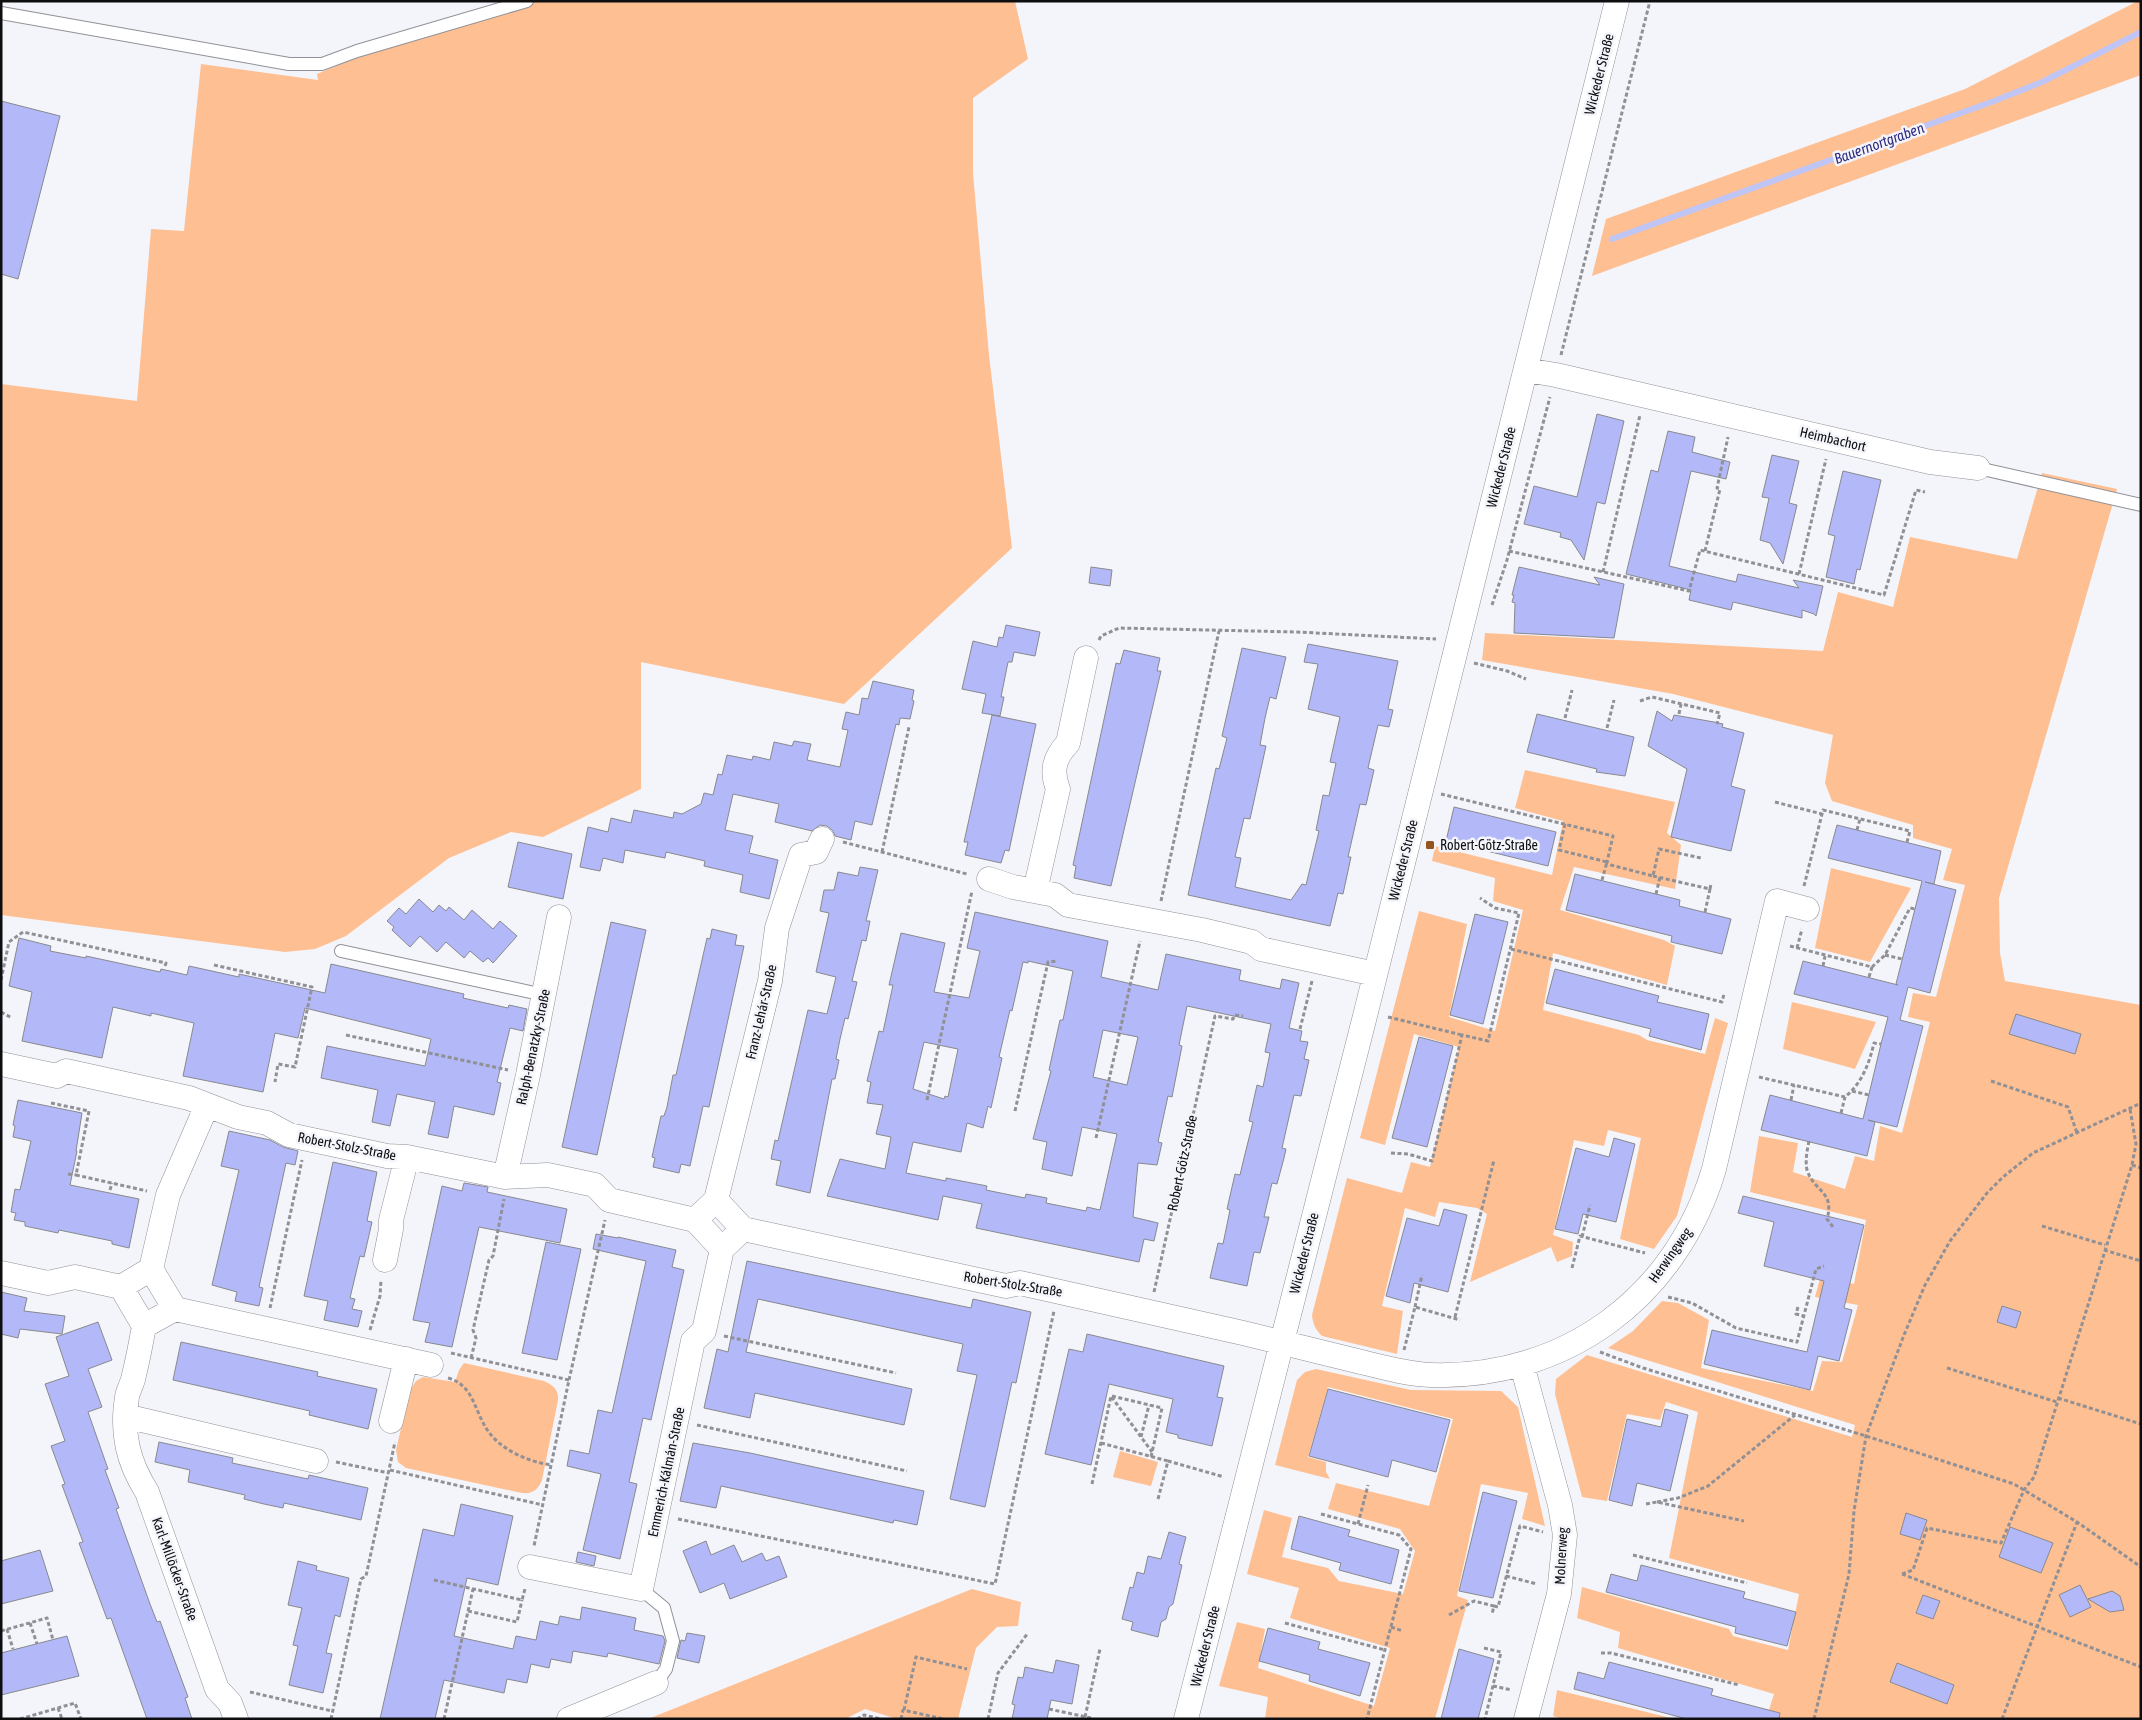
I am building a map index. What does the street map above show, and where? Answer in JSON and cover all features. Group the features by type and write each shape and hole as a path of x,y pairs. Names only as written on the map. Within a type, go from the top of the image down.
{"street":[{"name":"Wickeder Straße","path":"1186,1719 1366,1012 1617,1"},
{"name":"Heimbachort","path":"1526,370 1644,395 1930,462 1978,468"},
{"path":"1035,891 1058,789 1053,777 1058,754 1068,743 1086,658"},
{"name":"Franz-Lehár-Straße","path":"716,1200 770,981 777,928 801,855 816,852 822,839"},
{"path":"978,882 1054,895 1068,905 1252,942 1261,948 1375,974"},
{"name":"Herwingweg","path":"1281,1343 1390,1369 1431,1375 1489,1371 1522,1365 1563,1350 1589,1336 1619,1314 1652,1282 1677,1251 1701,1207 1714,1169 1777,901 1803,914"},
{"name":"Ralph-Benatzky-Straße","path":"505,1177 528,1075 559,917"},
{"name":"Robert-Stolz-Straße","path":"1,1064 57,1076 66,1071 189,1098 238,1117 267,1123 290,1135 387,1156 407,1157 505,1177 548,1175 595,1186 609,1200 695,1220"},
{"path":"174,1309 151,1269 168,1195 207,1105"},
{"path":"385,1260 391,1229 390,1220 407,1157"},
{"path":"716,1200 744,1228 722,1249 695,1220 716,1200"},
{"name":"Robert-Stolz-Straße","path":"744,1228 1006,1286 1020,1283 1058,1291 1281,1343"},
{"name":"Emmerich-Kálmán-Straße","path":"641,1590 693,1341 704,1331 722,1249"},
{"path":"1,1273 48,1283 74,1277 121,1287 151,1269"},
{"path":"121,1287 144,1326 174,1309 406,1358 431,1365"},
{"name":"Karl-Millöcker-Straße","path":"144,1326 134,1377 127,1396 125,1416 127,1451 135,1473 147,1492 217,1689 230,1703 236,1719"},
{"path":"391,1421 406,1358"},
{"name":"Molnerweg","path":"1522,1365 1560,1505 1565,1536 1559,1594 1526,1719"},
{"path":"125,1416 316,1461"},
{"path":"530,1567 641,1590"},
{"path":"569,1719 656,1683"}],"lane":[{"path":"1,13 289,64 322,64 527,1"},
{"name":"Heimbachort","path":"1978,468 2141,505"},
{"path":"341,951 544,995"},
{"path":"641,1590 664,1608 673,1641 666,1669 656,1683"}],"path":[{"path":"1492,607 1556,375 1650,1"},
{"path":"1603,572 1644,395"},
{"path":"1705,551 1720,488 1717,488 1733,416"},
{"path":"1799,574 1831,439"},
{"path":"1509,551 1689,590 1700,550 1884,595 1916,490 1926,492"},
{"path":"1086,658 1101,636 1119,628 1297,632 1457,640 1471,644 1467,662 1507,671 1526,679"},
{"path":"1096,1138 1219,630"},
{"path":"1565,718 1572,690"},
{"path":"1640,701 1652,697 1720,713 1717,724"},
{"path":"1607,728 1614,700"},
{"path":"1679,714 1681,704"},
{"path":"882,852 909,727"},
{"path":"1420,789 1613,836 1602,880"},
{"path":"1775,802 1822,814"},
{"path":"1797,948 1823,810 1910,831 1907,842"},
{"path":"1857,830 1860,819"},
{"path":"1565,824 1559,850 1653,876 1710,889"},
{"path":"822,839 967,874 978,882 927,1100"},
{"path":"1653,876 1659,849 1701,858"},
{"path":"1656,894 1660,877"},
{"path":"1704,912 1711,884"},
{"path":"1366,1012 1488,1041 1519,913 1495,908 1480,898"},
{"path":"1868,977 1872,967 1885,955 1910,908 1915,909"},
{"path":"1,980 9,942 23,932 166,963 165,966"},
{"path":"1788,946 1872,967"},
{"path":"1510,949 1722,1002 1724,994"},
{"path":"1885,955 1902,959"},
{"path":"1823,966 1825,956"},
{"path":"1015,1111 1048,962 1057,961"},
{"path":"1300,1029 1317,961"},
{"path":"214,965 312,987 295,1067 278,1064 275,1082"},
{"path":"1,1012 12,1018"},
{"name":"Robert-Götz-Straße","path":"1150,1311 1215,1016 1233,1020 1235,1015 1243,1016"},
{"path":"346,1035 528,1075"},
{"path":"1391,1153 1408,1154 1432,1161 1462,1035"},
{"path":"1841,1113 1845,1097 1852,1091 1868,1068 1874,1043 1881,1044"},
{"path":"1756,1076 1845,1097"},
{"path":"1991,1081 2068,1106 2077,1133"},
{"path":"1791,1100 1794,1085"},
{"path":"1852,1091 1869,1095"},
{"path":"51,1103 89,1112 76,1175"},
{"path":"1814,1719 1849,1574 1854,1510 1866,1436 1921,1294 1950,1241 1986,1194 2003,1178 2033,1153 2141,1104"},
{"path":"2130,1109 2136,1144 2132,1165 2105,1245 2034,1477 2024,1490 2001,1543 1928,1528 1913,1570 1902,1574 2141,1667"},
{"path":"266,1328 306,1139"},
{"path":"1809,1142 1806,1158 1807,1170 1814,1182 1828,1197 1830,1210 1827,1219 1833,1228"},
{"path":"1455,1317 1494,1160"},
{"path":"2132,1165 2141,1168"},
{"path":"68,1174 168,1195"},
{"path":"471,1358 476,1338 473,1330 489,1260 493,1256 506,1191 505,1177"},
{"path":"110,1190 112,1183"},
{"path":"468,1611 517,1622 609,1200"},
{"path":"1572,1268 1590,1206"},
{"path":"2042,1226 2105,1245"},
{"path":"1582,1237 1648,1254"},
{"path":"2104,1250 2141,1261"},
{"path":"366,1350 380,1296 385,1260"},
{"path":"1666,1296 1692,1303 1736,1328 1797,1342 1816,1269 1824,1266"},
{"path":"1402,1359 1422,1275"},
{"path":"657,1514 995,1584 1058,1291"},
{"path":"1415,1307 1460,1320"},
{"path":"1798,1307 1796,1314 1804,1316"},
{"path":"704,1331 896,1373"},
{"path":"1589,1336 1601,1354 2014,1484 2077,1522 2141,1568"},
{"path":"551,1465 529,1460 509,1450 489,1432 464,1386 439,1376 431,1365 442,1351 569,1380"},
{"path":"1947,1368 2141,1424"},
{"path":"1111,1396 1162,1408 1151,1457"},
{"path":"1111,1396 1152,1452"},
{"path":"1092,1484 1111,1396"},
{"path":"1141,1437 1149,1405"},
{"path":"1646,1504 1678,1498 1708,1486 1796,1415"},
{"path":"331,1719 361,1579 366,1576 389,1472 397,1430 391,1421"},
{"path":"676,1421 907,1470"},
{"path":"1101,1443 1145,1457 1168,1461 1225,1478"},
{"path":"316,1461 324,1459 543,1504"},
{"path":"1158,1500 1168,1461"},
{"path":"1358,1524 1368,1485"},
{"path":"1657,1502 1744,1521"},
{"path":"1320,1514 1399,1535 1411,1549 1367,1719"},
{"path":"2002,1719 2077,1522"},
{"path":"1449,1615 1474,1601 1498,1606 1520,1526 1535,1530"},
{"path":"1633,1555 1747,1583"},
{"path":"1506,1576 1532,1582"},
{"path":"434,1580 522,1600"},
{"path":"444,1719 473,1589"},
{"path":"1492,1614 1494,1606"},
{"path":"1,1631 47,1618 53,1640"},
{"path":"30,1623 37,1644"},
{"path":"1285,1623 1385,1650"},
{"path":"1391,1627 1403,1630"},
{"path":"8,1629 14,1649"},
{"path":"988,1719 998,1673 1028,1633"},
{"path":"1484,1648 1501,1652 1485,1719"},
{"path":"1085,1717 1100,1649"},
{"path":"1601,1653 1611,1653 1739,1685"},
{"path":"901,1719 916,1657 966,1669"},
{"path":"1493,1686 1514,1691"},
{"path":"217,1689 234,1688 332,1711"},
{"path":"20,1719 35,1717 75,1704 81,1719"},
{"path":"58,1708 62,1719"},
{"path":"1049,1709 1092,1719"},
{"path":"904,1710 944,1719"},
{"path":"1063,1719 1065,1712"},
{"path":"857,1719 864,1715 881,1719"}],"shaded area":[{"path":"527,1 1015,1 1028,59 973,98 973,173 989,355 1012,548 844,704 641,662 641,789 543,837 511,832 449,858 346,936 315,949 285,952 1,915 1,384 137,401 151,229 184,231 201,64 318,80 317,74 400,39"},
{"path":"2141,1 2141,75 1592,276 1606,219 1965,89"},
{"path":"2042,473 2117,489 1999,898 2000,953 2005,981 2141,1005 2141,1719 1766,1719 1774,1694 1618,1648 1620,1632 1577,1618 1582,1587 1729,1629 1733,1636 1788,1650 1799,1594 1669,1558 1698,1412 1666,1402 1660,1420 1627,1414 1607,1501 1582,1497 1555,1394 1556,1379 1587,1355 1852,1437 1855,1425 1608,1348 1633,1331 1662,1301 1678,1303 1709,1320 1701,1368 1813,1391 1822,1361 1842,1362 1858,1305 1815,1297 1821,1275 1854,1284 1866,1220 1750,1192 1759,1136 1798,1143 1793,1172 1845,1189 1855,1156 1874,1161 1880,1126 1902,1133 1930,1022 1908,1017 1913,993 1936,997 1965,885 1943,880 1952,849 1913,838 1913,825 1832,801 1825,783 1833,735 1673,694 1482,660 1485,633 1823,651 1838,592 1893,607 1910,537 2017,559"},
{"path":"1525,770 1675,802 1667,833 1681,845 1675,889 1574,867 1560,910 1664,940 1675,946 1667,985 1553,953 1543,1010 1639,1035 1647,1040 1705,1054 1715,1018 1728,1023 1677,1216 1654,1249 1620,1239 1641,1138 1608,1130 1604,1146 1574,1140 1553,1235 1573,1242 1572,1256 1557,1262 1551,1247 1470,1282 1487,1214 1477,1208 1439,1202 1435,1217 1405,1208 1382,1306 1403,1311 1397,1354 1322,1336 1315,1326 1312,1315 1347,1178 1402,1193 1411,1162 1430,1167 1459,1047 1414,1034 1385,1145 1360,1138 1419,911 1467,924 1449,1017 1495,1031 1523,910 1493,901 1495,878 1432,861 1435,846 1552,875 1563,821 1515,808"},
{"path":"1831,868 1911,888 1870,962 1815,948"},
{"path":"1792,1002 1876,1022 1855,1069 1783,1049"},
{"path":"464,1363 544,1381 553,1386 556,1391 558,1400 542,1480 535,1491 522,1493 406,1468 398,1462 396,1450 410,1390 416,1381 423,1377 455,1382 459,1370"},
{"path":"1316,1369 1411,1390 1501,1391 1518,1407 1545,1526 1522,1519 1528,1493 1481,1484 1457,1596 1468,1600 1435,1719 1265,1719 1268,1697 1219,1686 1237,1622 1265,1629 1258,1668 1374,1706 1390,1648 1290,1618 1299,1588 1247,1574 1264,1510 1292,1518 1282,1557 1328,1568 1339,1581 1403,1594 1415,1551 1400,1529 1328,1509 1336,1483 1429,1506 1453,1419 1328,1387 1308,1457 1326,1462 1326,1472 1330,1479 1275,1465 1297,1380 1305,1372"},
{"path":"1120,1451 1158,1462 1151,1486 1113,1477"},
{"path":"972,1589 1021,1602 1018,1626 997,1627 976,1648 958,1719 897,1719 865,1709 845,1719 648,1719"},
{"path":"1557,1690 1675,1719 1563,1719 1553,1716"}],"building":[{"path":"1,101 60,116 18,279 1,274"},
{"path":"1597,414 1624,421 1605,504 1597,502 1584,560 1571,540 1560,537 1561,533 1524,524 1534,486 1577,497"},
{"path":"1668,431 1695,437 1692,452 1730,462 1726,479 1691,471 1669,566 1736,582 1738,574 1799,588 1793,580 1823,586 1816,616 1802,610 1802,618 1733,602 1731,610 1689,600 1691,590 1626,574 1651,470 1658,472"},
{"path":"1772,455 1799,461 1789,503 1797,505 1783,564 1770,543 1760,540 1769,498 1762,497"},
{"path":"1843,471 1881,480 1860,570 1857,569 1854,584 1826,577 1835,536 1828,534"},
{"path":"1091,567 1112,570 1110,586 1089,583"},
{"path":"1519,567 1600,585 1594,577 1624,584 1614,638 1514,633 1515,603 1512,602 1514,595 1512,595"},
{"path":"1006,625 1040,632 1035,656 1014,652 1012,662 1008,662 1001,697 1004,697 1000,716 982,713 986,694 962,689 973,641 997,647 999,637 1003,638"},
{"path":"1308,644 1398,661 1388,709 1393,710 1389,727 1378,725 1368,768 1374,770 1366,805 1360,804 1348,857 1351,857 1343,894 1338,893 1330,926 1188,895 1216,768 1219,769 1227,738 1222,736 1242,648 1286,657 1276,699 1270,697 1265,718 1260,745 1266,746 1250,819 1244,818 1235,857 1241,858 1235,887 1291,900 1302,884 1306,885 1319,831 1316,830 1323,795 1329,796 1336,763 1330,762 1340,717 1308,709 1318,664 1304,662"},
{"path":"1124,650 1160,658 1157,671 1161,671 1111,886 1074,878 1076,866 1073,865 1116,663 1120,664"},
{"path":"873,681 914,690 912,700 914,701 910,719 900,718 899,725 896,724 872,825 855,821 851,840 835,836 833,831 827,826 820,825 812,831 775,822 779,804 733,794 725,830 753,836 749,853 778,860 769,899 740,892 743,875 704,866 705,861 666,852 665,858 625,850 623,863 603,858 600,871 580,867 588,827 608,832 611,818 631,823 634,810 673,818 674,812 682,814 701,804 704,793 713,795 718,774 722,775 727,755 752,760 753,756 770,760 774,742 792,746 794,741 811,744 807,760 840,767 848,730 842,729 846,712 859,715 862,698 868,699"},
{"path":"1657,711 1672,721 1674,715 1723,724 1722,727 1744,733 1731,786 1745,790 1731,851 1671,837 1687,769 1648,746"},
{"path":"1537,714 1634,737 1625,776 1596,772 1597,769 1527,752"},
{"path":"992,715 1036,724 1009,851 1005,850 1001,863 965,855 968,842 964,842"},
{"path":"1454,807 1556,832 1548,866 1446,841"},
{"path":"1837,825 1941,851 1934,884 1925,882 1956,890 1930,993 1908,987 1900,1020 1923,1026 1897,1127 1868,1120 1875,1122 1867,1156 1761,1130 1770,1095 1863,1119 1888,1017 1794,994 1803,961 1898,985 1896,984 1922,881 1828,858"},
{"path":"518,842 572,854 563,899 508,887"},
{"path":"860,867 878,870 866,921 870,921 866,941 862,940 852,981 857,982 848,1019 845,1018 840,1039 836,1059 839,1060 835,1079 832,1079 810,1193 776,1185 781,1161 771,1159 775,1140 778,1141 808,1010 827,1014 836,977 816,972 829,913 820,911 824,890 834,890 838,872 858,876"},
{"path":"1575,874 1680,900 1679,906 1731,919 1722,954 1671,942 1672,936 1566,910"},
{"path":"419,899 433,912 439,905 446,911 449,907 464,920 472,910 493,929 500,921 517,936 493,963 488,958 483,962 470,951 464,958 446,942 437,952 420,936 410,947 392,930 394,927 387,921 399,908 406,914"},
{"path":"975,912 1108,941 1101,977 1158,990 1166,954 1241,970 1239,980 1280,989 1282,979 1299,983 1289,1028 1302,1031 1300,1041 1308,1042 1304,1059 1309,1060 1301,1096 1294,1095 1282,1148 1286,1149 1284,1158 1277,1184 1272,1183 1264,1217 1269,1217 1260,1253 1254,1252 1247,1286 1210,1278 1218,1243 1223,1244 1230,1210 1227,1209 1235,1174 1240,1175 1253,1122 1249,1121 1257,1085 1263,1087 1270,1053 1265,1052 1271,1024 1187,1006 1179,1045 1182,1046 1172,1097 1168,1096 1158,1142 1162,1143 1157,1165 1138,1163 1133,1217 1158,1223 1154,1241 1144,1239 1139,1262 976,1228 982,1204 943,1196 938,1220 827,1196 840,1159 885,1169 891,1137 876,1134 883,1105 867,1103 871,1082 867,1081 879,1031 883,1032 893,985 889,985 901,933 945,943 934,992 969,998 980,951 967,948","holes":["1028,961 1073,971 1063,1020 1060,1020 1049,1070 1051,1071 1033,1139 1047,1142 1042,1169 1072,1176 1082,1127 1117,1134 1100,1210 1087,1207 1086,1211 1046,1203 1047,1198 1026,1194 1025,1198 986,1190 987,1186 946,1178 946,1181 906,1173 913,1142 961,1152 967,1123 983,1128 988,1106 991,1108 1002,1058 999,1057 1023,962 1028,963","1103,1030 1138,1037 1127,1085 1093,1077","924,1042 958,1049 948,1097 945,1096 944,1099 913,1089"]},
{"path":"1475,914 1508,922 1483,1024 1450,1015"},
{"path":"611,922 646,930 597,1155 562,1147"},
{"path":"712,929 737,935 735,945 744,946 709,1107 703,1106 690,1166 681,1164 679,1173 653,1167 655,1158 652,1157 661,1116 664,1116 667,1107 673,1075 676,1075 707,938 710,939"},
{"path":"19,938 51,946 50,951 86,958 86,956 160,972 161,969 187,975 189,966 239,977 239,974 325,993 331,964 464,994 463,998 508,1008 509,1005 527,1009 523,1031 510,1028 497,1082 501,1083 494,1115 454,1106 448,1138 428,1134 435,1102 397,1094 390,1126 372,1122 378,1090 321,1078 327,1046 425,1066 431,1039 305,1008 298,1038 275,1033 263,1092 183,1076 194,1023 151,1013 151,1016 113,1007 102,1058 22,1041 32,992 9,986"},
{"path":"1555,969 1659,996 1657,1002 1709,1014 1701,1050 1649,1036 1651,1029 1546,1003"},
{"path":"2016,1014 2081,1034 2075,1054 2009,1034"},
{"path":"1419,1037 1453,1046 1427,1147 1392,1138"},
{"path":"18,1100 82,1113 70,1185 139,1199 129,1248 112,1244 112,1241 59,1230 58,1233 25,1226 25,1222 14,1220 16,1213 11,1212 15,1189 20,1190 31,1141 13,1137 15,1126 13,1125"},
{"path":"229,1131 270,1140 283,1147 298,1151 295,1165 286,1163 259,1287 263,1288 259,1306 235,1301 237,1292 212,1285 239,1170 221,1166"},
{"path":"1614,1138 1635,1144 1616,1222 1583,1214 1578,1234 1555,1229 1576,1148 1609,1157"},
{"path":"333,1162 377,1172 367,1221 372,1222 364,1257 360,1256 350,1298 355,1299 352,1309 362,1311 358,1327 324,1320 328,1301 304,1296"},
{"path":"464,1183 488,1187 487,1192 567,1209 560,1243 479,1227 452,1347 425,1342 430,1323 413,1320 442,1186 462,1191"},
{"path":"1743,1196 1864,1225 1844,1308 1852,1310 1839,1361 1818,1356 1810,1390 1704,1364 1712,1330 1807,1352 1824,1281 1764,1266 1774,1222 1738,1213"},
{"path":"1444,1209 1467,1215 1448,1292 1414,1283 1410,1303 1386,1296 1407,1218 1439,1226"},
{"path":"596,1234 676,1250 672,1267 684,1270 651,1420 643,1418 629,1482 637,1484 620,1559 583,1550 601,1474 567,1466 570,1450 589,1454 598,1410 612,1413 646,1261 593,1249"},
{"path":"546,1242 581,1249 557,1360 522,1353"},
{"path":"747,1261 971,1308 973,1299 1031,1312 1016,1383 1012,1382 985,1507 950,1499 977,1375 957,1371 963,1344 758,1299 746,1352 912,1389 904,1425 755,1393 750,1418 704,1408 717,1349 728,1352"},
{"path":"1,1292 27,1298 24,1311 65,1316 62,1334 20,1329 18,1338 1,1334"},
{"path":"2002,1306 2021,1312 2016,1328 1997,1322"},
{"path":"98,1322 112,1360 88,1369 102,1407 88,1412 108,1469 105,1470 119,1508 116,1509 150,1604 157,1622 160,1621 188,1697 185,1698 192,1719 147,1719 111,1618 107,1619 79,1543 83,1542 62,1485 65,1484 51,1446 65,1441 45,1384 69,1376 56,1337"},
{"path":"1087,1334 1224,1366 1217,1397 1223,1398 1212,1446 1178,1438 1178,1435 1166,1432 1173,1399 1109,1384 1091,1465 1045,1454 1069,1349 1083,1352"},
{"path":"181,1342 318,1372 317,1376 377,1389 368,1429 309,1415 310,1411 173,1380"},
{"path":"1328,1389 1450,1420 1436,1472 1392,1460 1388,1477 1309,1456"},
{"path":"1665,1409 1688,1415 1670,1491 1637,1483 1632,1506 1609,1500 1627,1419 1661,1427"},
{"path":"159,1442 233,1458 232,1463 308,1479 309,1475 368,1488 361,1520 284,1503 283,1508 264,1504 244,1499 245,1495 188,1482 190,1470 155,1462"},
{"path":"693,1443 750,1453 924,1491 917,1525 894,1520 893,1523 721,1486 716,1508 680,1501"},
{"path":"1483,1492 1517,1501 1493,1598 1459,1591"},
{"path":"461,1504 513,1516 498,1585 467,1578 454,1636 513,1649 516,1636 536,1640 540,1621 558,1625 560,1616 580,1620 582,1607 636,1618 634,1630 663,1636 665,1641 659,1664 608,1653 607,1657 573,1651 571,1663 551,1659 549,1668 531,1664 527,1683 507,1679 504,1693 444,1680 435,1719 380,1719 423,1529 454,1536"},
{"path":"1906,1513 1927,1520 1920,1540 1900,1534"},
{"path":"1299,1516 1350,1530 1348,1536 1399,1550 1391,1584 1339,1570 1341,1563 1291,1549"},
{"path":"2010,1527 2053,1543 2041,1573 1999,1557"},
{"path":"1169,1532 1186,1537 1179,1564 1182,1565 1173,1604 1169,1607 1166,1619 1161,1622 1158,1637 1131,1630 1133,1622 1122,1619 1130,1587 1133,1588 1137,1572 1144,1574 1148,1556 1161,1559"},
{"path":"706,1541 711,1555 734,1545 742,1562 762,1553 766,1561 779,1556 787,1577 730,1599 724,1583 700,1593 683,1551"},
{"path":"40,1550 53,1591 1,1604 1,1561"},
{"path":"578,1552 596,1556 594,1566 576,1562"},
{"path":"298,1561 317,1566 316,1570 349,1578 340,1617 335,1615 326,1653 332,1654 323,1693 289,1685 298,1646 293,1645 302,1608 288,1605"},
{"path":"1641,1565 1745,1592 1743,1598 1796,1612 1787,1646 1735,1633 1736,1627 1606,1592 1611,1574 1637,1581"},
{"path":"2080,1585 2091,1607 2070,1617 2059,1595"},
{"path":"2112,1591 2120,1596 2124,1610 2110,1612 2088,1599"},
{"path":"1923,1595 1940,1601 1933,1619 1916,1613"},
{"path":"1268,1628 1320,1642 1318,1649 1370,1663 1360,1696 1309,1681 1310,1675 1259,1661"},
{"path":"687,1633 705,1636 699,1663 677,1658 681,1640 685,1641"},
{"path":"67,1636 79,1676 1,1695 1,1653"},
{"path":"1459,1649 1494,1659 1478,1719 1441,1719"},
{"path":"1056,1660 1079,1665 1072,1704 1051,1700 1047,1719 1012,1719 1015,1705 1012,1704 1018,1677 1023,1678 1025,1667 1053,1673"},
{"path":"1609,1662 1713,1689 1711,1695 1780,1713 1779,1719 1687,1719 1574,1689 1578,1672 1604,1679"},
{"path":"1897,1663 1954,1685 1947,1704 1890,1682"}],"waterway":[{"name":"Bauernortgraben","path":"1612,239 1994,101 2042,82 2141,32"}],"place":[{"name":"Robert-Götz-Straße","path":"1430,845"}]}
